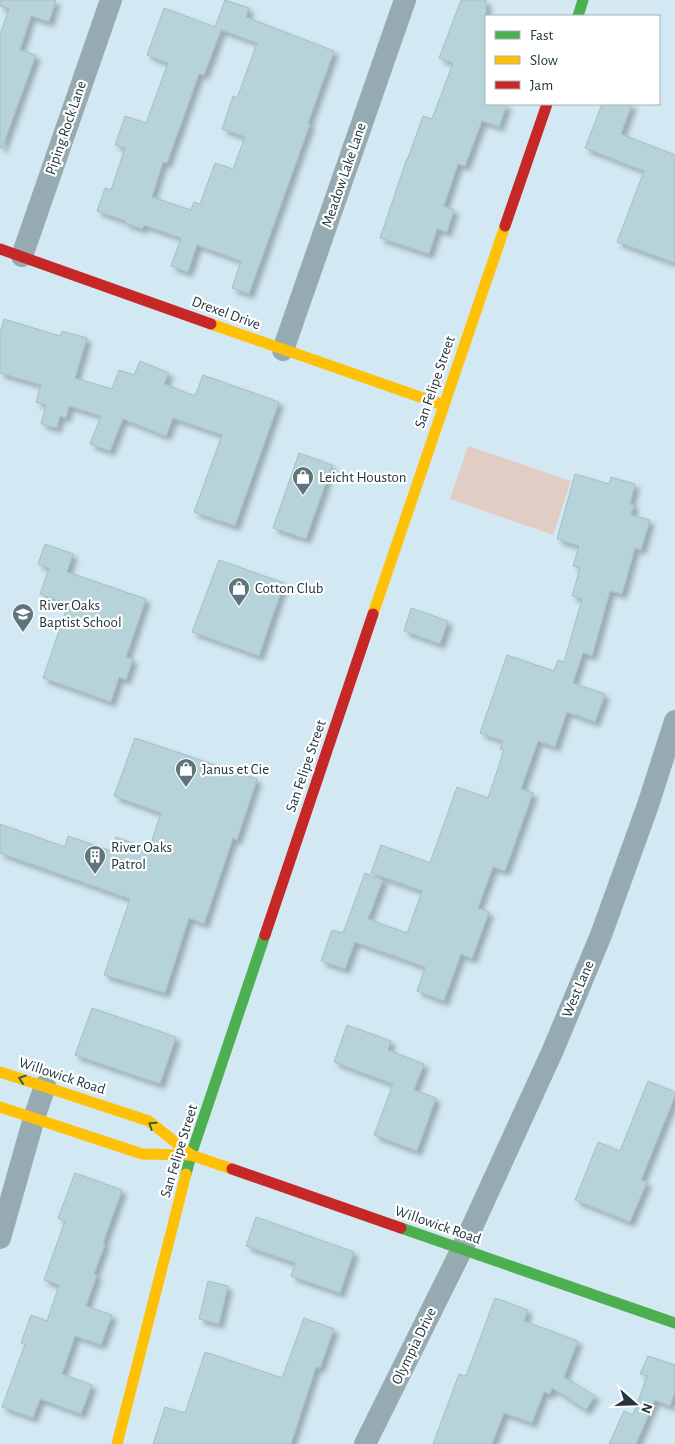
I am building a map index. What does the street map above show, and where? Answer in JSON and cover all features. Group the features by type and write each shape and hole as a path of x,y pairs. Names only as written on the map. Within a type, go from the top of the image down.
{"main road":[{"path":"578,15 583,0"},
{"name":"San Felipe Street","path":"116,1444 191,1155 443,404 547,105"},
{"name":"Drexel Drive","path":"0,249 283,350 443,404"},
{"name":"Willowick Road","path":"0,1072 149,1121 191,1155"},
{"name":"Willowick Road","path":"0,1107 142,1154 191,1155 675,1323"}],"street":[{"name":"Piping Rock Lane","path":"22,256 111,0"},
{"name":"Meadow Lake Lane","path":"283,350 405,0"},
{"name":"West Lane","path":"462,1249 553,1050 601,935 648,805 675,721"},
{"path":"0,1238 45,1086"},
{"name":"Olympia Drive","path":"365,1444 462,1249"}],"shaded area":[{"path":"468,446 571,481 553,535 450,499"}],"building":[{"path":"0,0 56,0 49,22 31,16 20,50 36,55 2,148 0,148 0,34 9,9 0,6"},
{"path":"225,0 249,8 246,17 334,51 249,294 232,288 241,261 197,245 188,272 171,266 181,238 144,225 142,229 97,211 105,188 111,190 125,148 115,145 125,116 146,123 168,63 147,55 164,8 215,27","holes":["221,30 257,43 237,98 233,96 222,129 245,137 233,169 215,163 200,204 194,202 191,210 152,197 163,162 167,163 199,74 204,75"]},
{"path":"461,0 486,0 485,105 507,105 499,127 482,121 465,166 458,164 444,206 454,210 447,232 437,229 429,254 380,238 423,116 432,119 453,63 439,58"},
{"path":"602,105 632,105 621,134 675,155 675,263 617,242 644,171 585,148"},
{"path":"4,319 60,336 62,331 87,338 75,378 112,389 119,370 134,375 140,361 169,373 164,384 195,396 203,375 279,402 235,526 194,512 222,435 173,418 166,436 123,419 110,451 90,444 101,416 69,406 66,418 60,416 57,428 41,424 46,405 36,402 41,385 0,373 0,333"},
{"path":"299,453 332,465 306,539 273,528"},
{"path":"575,474 609,484 611,477 635,484 630,504 634,505 631,515 650,520 641,550 635,548 622,594 610,591 592,656 583,653 573,683 605,694 595,722 567,712 555,747 538,741 521,789 533,793 505,871 493,867 478,908 489,912 472,959 461,954 444,1001 417,991 425,967 355,942 345,969 321,961 332,930 343,933 365,873 383,880 368,919 407,933 422,891 371,873 381,845 430,863 457,787 488,798 504,750 500,749 503,741 480,733 507,655 554,671 558,660 564,662 582,599 572,596 580,568 573,566 579,546 557,539"},
{"path":"45,544 73,554 67,572 146,599 126,657 133,659 126,680 119,677 111,702 43,678 68,604 40,594 49,568 38,564"},
{"name":"Cotton Club","path":"219,560 284,583 259,656 192,632"},
{"path":"411,608 448,621 440,644 404,631"},
{"path":"135,738 257,779 237,840 233,838 204,924 189,918 165,993 104,975 130,899 0,853 0,824 65,847 68,836 111,851 116,837 149,849 161,813 114,796"},
{"path":"92,1008 176,1037 160,1084 75,1055"},
{"path":"347,1025 391,1041 388,1050 424,1064 414,1090 436,1098 417,1151 374,1135 393,1084 334,1062"},
{"path":"648,1081 675,1092 675,1096 641,1180 647,1182 630,1222 575,1200 598,1142 620,1151"},
{"path":"75,1173 122,1190 103,1243 105,1244 94,1274 97,1275 86,1306 112,1315 101,1345 75,1336 62,1374 92,1385 81,1414 40,1399 33,1418 2,1407 25,1344 21,1343 31,1315 47,1321 59,1285 44,1280 65,1221 58,1218"},
{"path":"256,1217 354,1252 340,1293 291,1276 295,1263 246,1246"},
{"path":"208,1281 228,1286 219,1324 199,1319"},
{"path":"495,1298 528,1310 524,1321 578,1341 564,1377 595,1396 586,1410 552,1388 550,1394 544,1392 532,1423 504,1413 492,1444 433,1444 459,1374 466,1376"},
{"path":"304,1318 334,1329 320,1368 316,1367 291,1444 153,1444 165,1407 185,1413 205,1352 282,1378"},
{"path":"648,1356 675,1365 675,1392 670,1406 655,1400 636,1444 609,1444 624,1411 633,1415 647,1376 640,1374"}],"traffic: fast":[{"path":"578,15 583,0"},
{"path":"186,1174 265,935"},
{"path":"401,1228 675,1323"}],"traffic: slow":[{"path":"373,614 505,226"},
{"path":"211,324 443,405"},
{"path":"0,1072 149,1121 191,1155"},
{"path":"0,1107 142,1154 191,1155 232,1169"},
{"path":"117,1444 186,1174"}],"traffic: jam":[{"path":"505,226 547,105"},
{"path":"0,249 211,324"},
{"path":"265,935 373,614"},
{"path":"232,1169 401,1228"}],"place":[{"name":"Leicht Houston","path":"303,496"},
{"name":"Cotton Club","path":"239,607"},
{"name":"River Oaks Baptist School","path":"23,633"},
{"name":"Janus et Cie","path":"186,788"},
{"name":"River Oaks Patrol","path":"95,875"}]}
